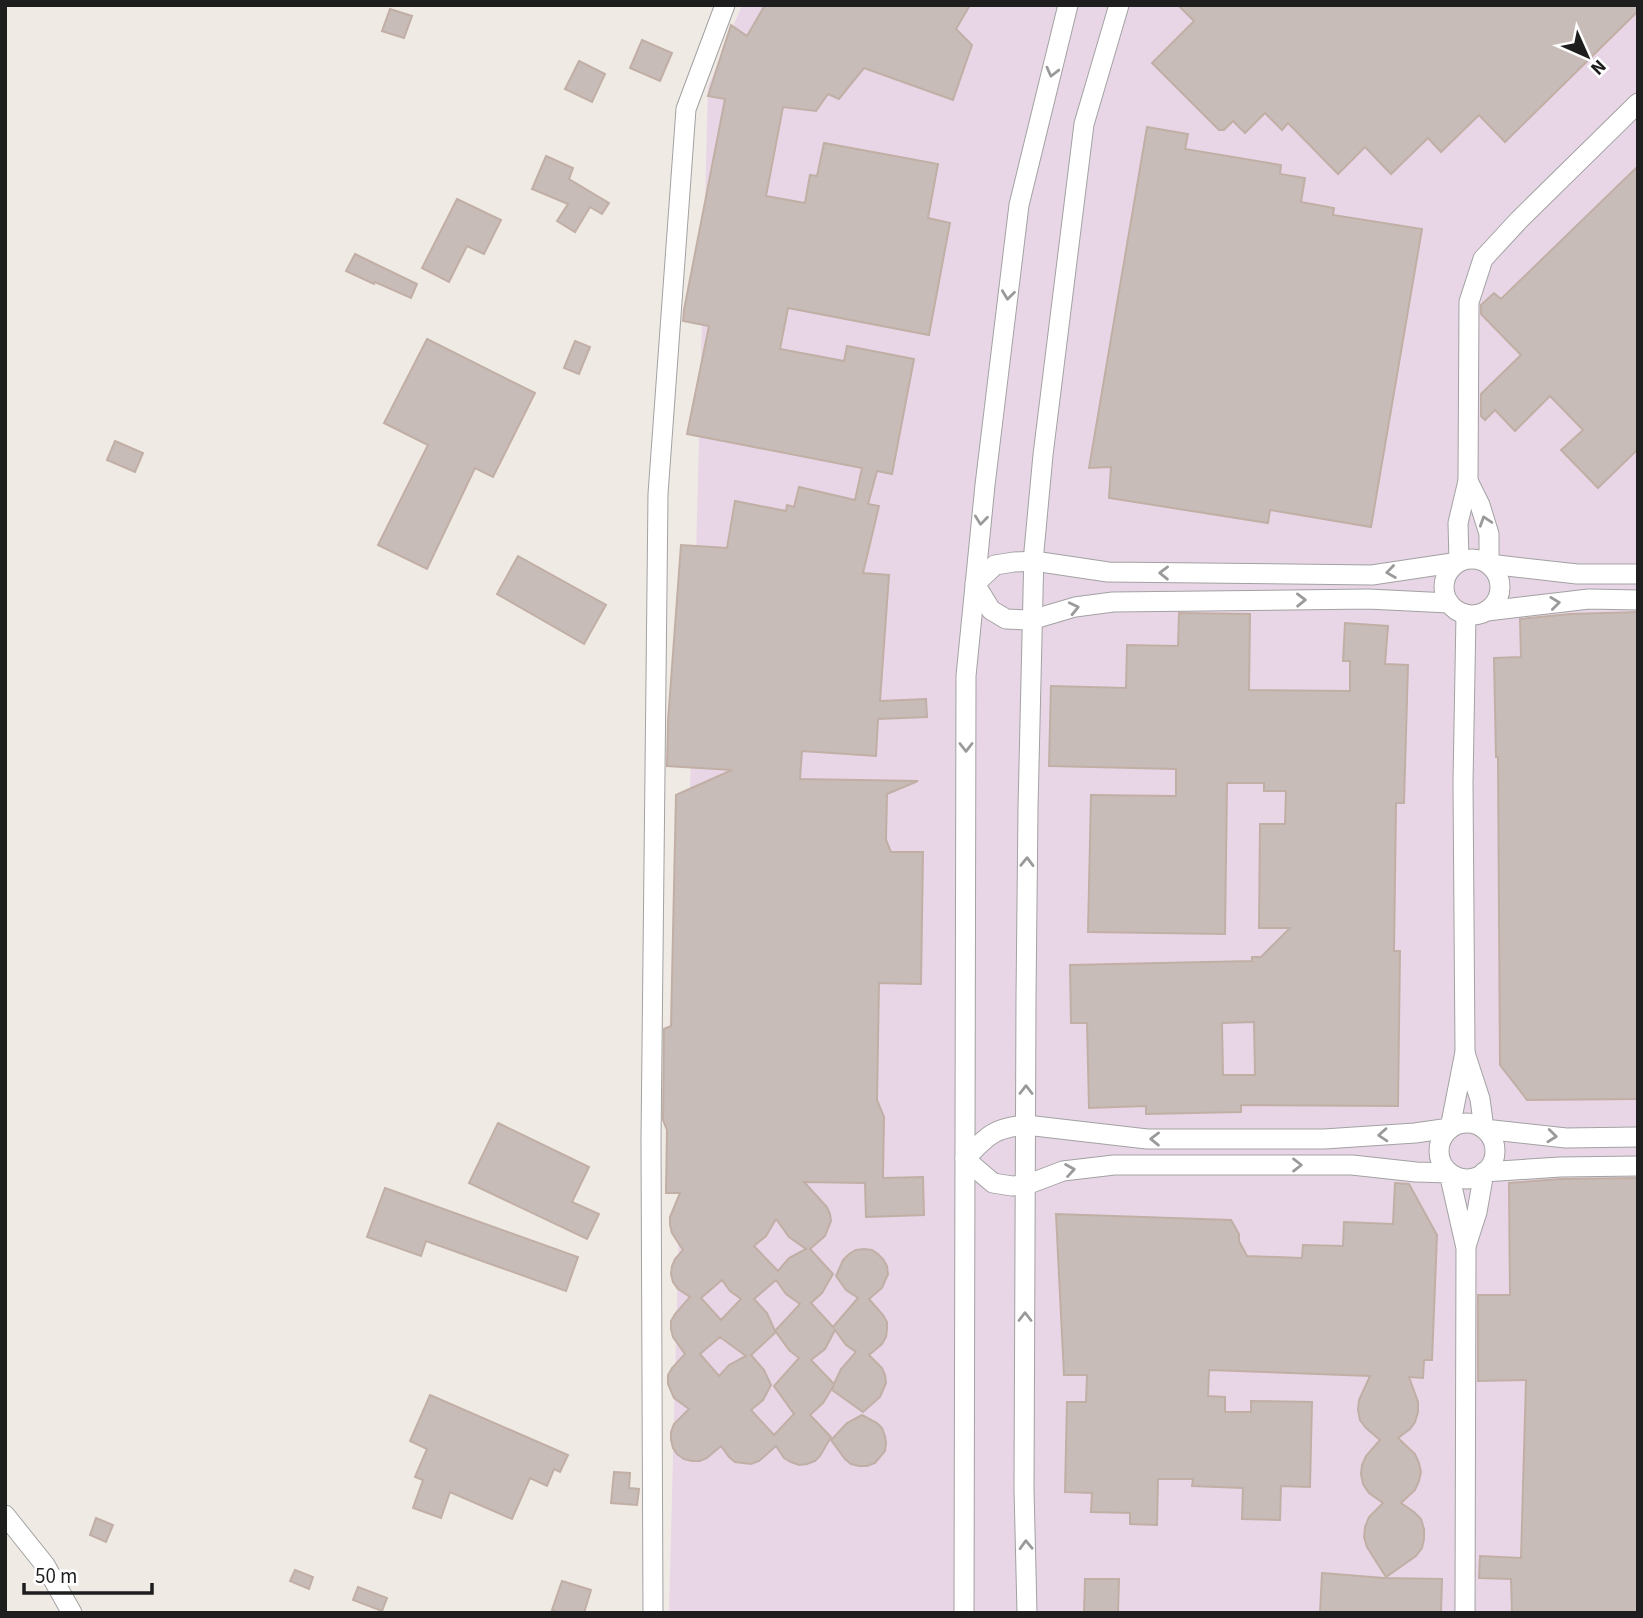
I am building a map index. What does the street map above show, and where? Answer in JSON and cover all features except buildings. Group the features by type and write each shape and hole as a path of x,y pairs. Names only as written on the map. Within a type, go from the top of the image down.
{"street":[{"path":"653,1613 651,1128 657,494 686,109 725,5"},
{"path":"964,1613 966,676 985,485 1019,205 1068,5"},
{"path":"1027,1613 1024,1489 1028,821 1034,561 1043,455 1084,124 1119,5"},
{"path":"965,1158 989,1135 1007,1126 1026,1125 1147,1139 1324,1139 1415,1133 1450,1128 1468,1123 1484,1129 1493,1141 1495,1151 1488,1170 1480,1176 1461,1179 1449,1173 1439,1158 1439,1148 1450,1128 1465,1052 1463,783 1458,609 1445,595 1445,580 1449,571 1459,562 1458,523 1468,481 1469,302 1483,260 1518,220 1638,103"},
{"path":"1468,481 1480,505 1489,534 1489,564 1496,572 1501,587 1495,604 1487,611"},
{"path":"975,584 995,565 1034,561 1108,572 1372,575 1468,559 1577,574 1638,574"},
{"path":"975,584 991,610 1006,619 1031,620 1075,607 1114,602 1368,600 1458,609 1478,614 1589,599 1638,600"},
{"path":"1465,1052 1480,1099 1484,1129"},
{"path":"1484,1129 1566,1138 1638,1137"},
{"path":"965,1158 993,1183 1012,1186 1026,1185 1063,1171 1114,1165 1352,1165 1449,1173"},
{"path":"1484,1172 1638,1166"},
{"path":"1466,1248 1478,1212 1484,1172"},
{"path":"1449,1173 1466,1248 1465,1613"},
{"path":"5,1515 44,1565 72,1613"}],"shaded area":[{"path":"742,5 1638,5 1638,1613 669,1613 708,87"}]}
